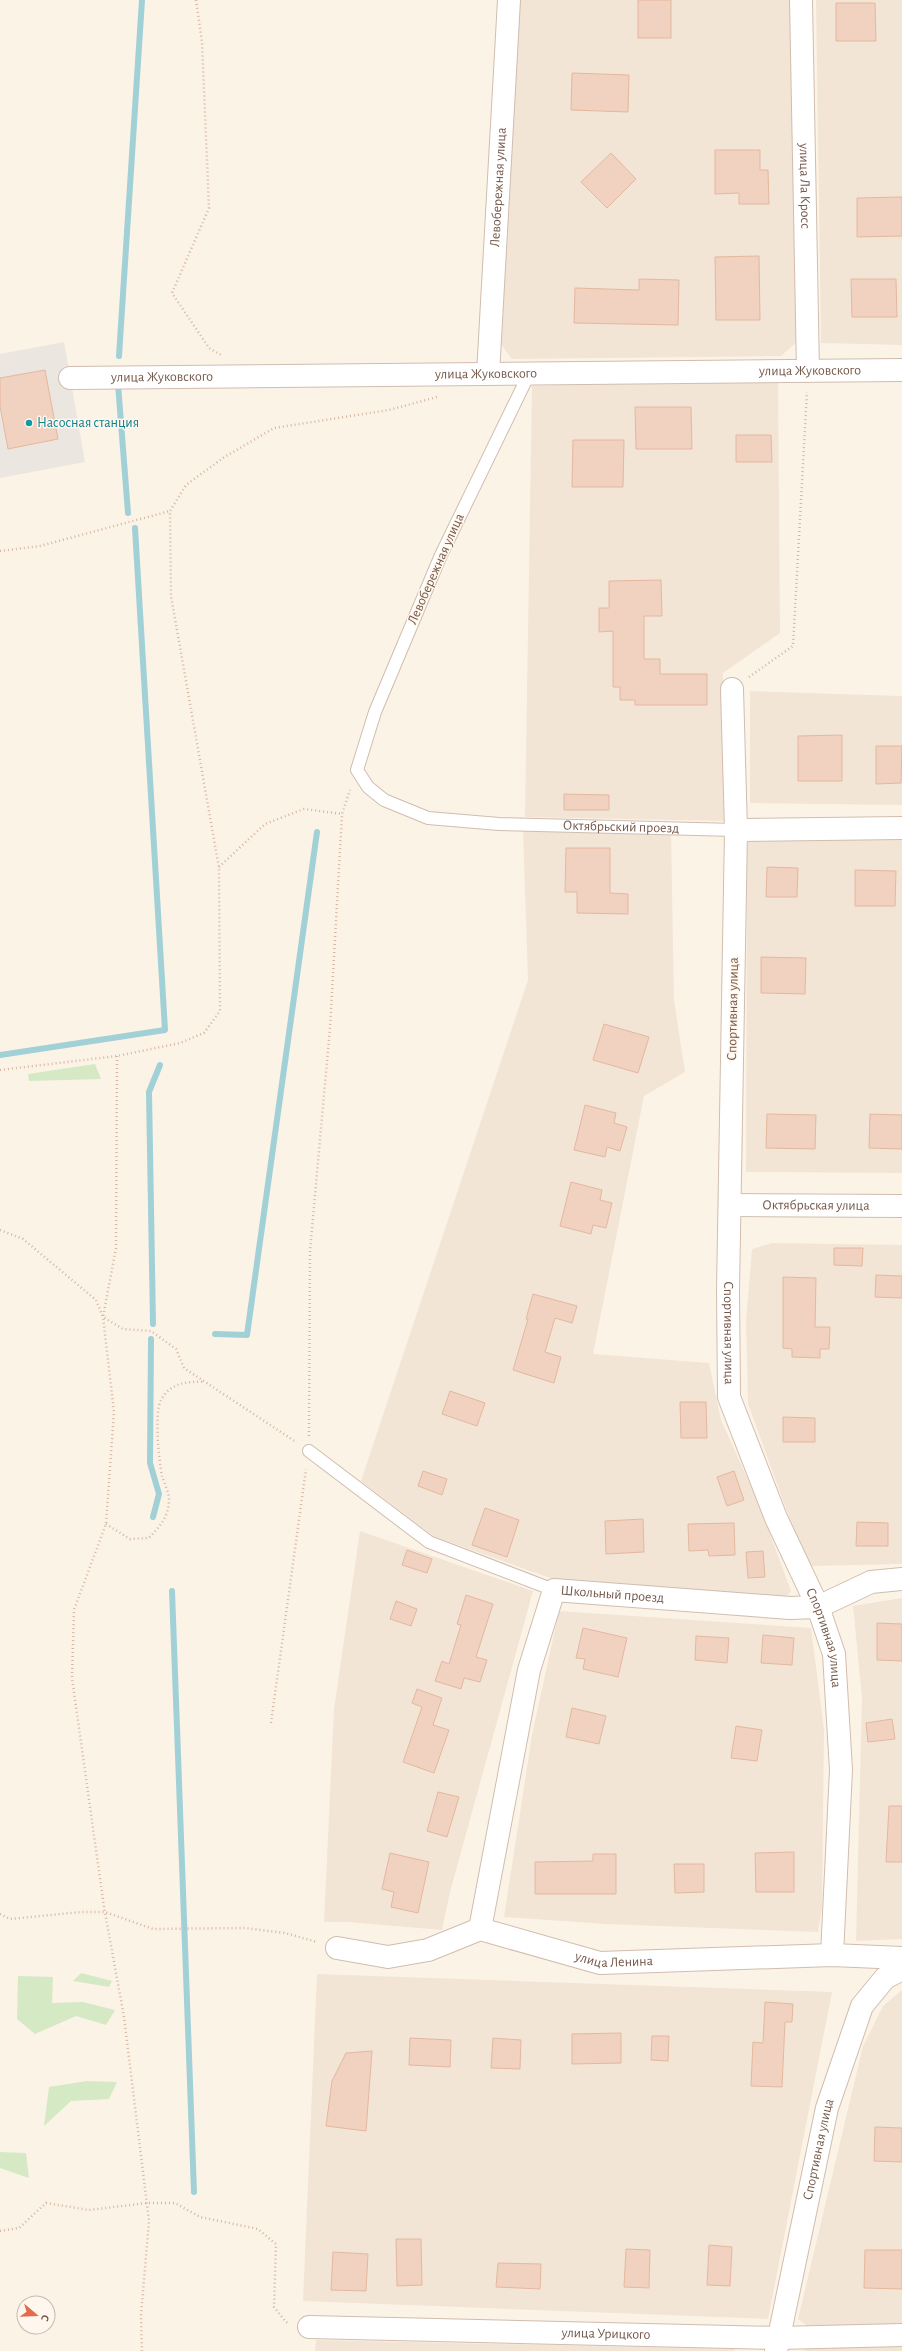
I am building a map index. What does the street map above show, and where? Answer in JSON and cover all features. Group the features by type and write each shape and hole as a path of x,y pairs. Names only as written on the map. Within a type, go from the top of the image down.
{"street":[{"name":"Левобережная улица","path":"488,374 509,0"},
{"name":"улица Ла Кросс","path":"801,0 808,371"},
{"name":"улица Жуковского","path":"70,378 902,370"},
{"name":"Спортивная улица","path":"732,689 736,830 731,1205 728,1290 729,1397 776,1518 818,1607 834,1654 842,1770 832,1955"},
{"name":"Октябрьский проезд","path":"736,830 902,828"},
{"name":"Октябрьская улица","path":"731,1205 902,1206"},
{"name":"Школьный проезд","path":"554,1590 790,1608 818,1607 871,1582 902,1579"},
{"path":"337,1948 388,1957 428,1950 480,1928 529,1670 554,1590"},
{"name":"улица Ленина","path":"480,1928 600,1963 832,1955 902,1958"},
{"name":"Спортивная улица","path":"777,2345 830,2101 862,2006 885,1978 902,1969"},
{"name":"улица Урицкого","path":"309,2327 777,2345 902,2335"}],"lane":[{"name":"Левобережная улица","path":"357,770 375,712 441,555 529,374"},
{"name":"Октябрьский проезд","path":"357,770 368,787 384,800 428,818 499,824 736,830"},
{"name":"Школьный проезд","path":"309,1451 429,1542 554,1590"}],"path":[{"path":"196,0 202,42 209,208 172,293 209,348 222,355"},
{"path":"732,689 794,646 808,371"},
{"path":"0,1070 117,1056 180,1042 204,1033 220,1011 219,868 171,596 170,511 186,485 223,458 274,428 388,410 439,396"},
{"path":"0,551 40,546 170,511"},
{"path":"271,1723 309,1451 310,1251 330,1028 342,814 357,770"},
{"path":"219,868 265,824 304,809 342,814"},
{"path":"117,1056 116,1248 104,1317 114,1412 106,1524 74,1610 72,1678 105,1912 124,2017 149,2220 141,2315 142,2351"},
{"path":"0,1230 24,1239 96,1300 104,1317 123,1330 151,1331 176,1349 184,1368 309,1451"},
{"path":"106,1524 130,1539 149,1538 166,1520 169,1499 162,1475 157,1442 160,1401 173,1386 191,1381 207,1382"},
{"path":"0,1914 10,1919 81,1912 105,1912 153,1929 245,1928 285,1933 337,1948"},
{"path":"0,2231 19,2228 46,2203 89,2210 147,2203 175,2203 200,2217 258,2230 276,2244 274,2307 286,2322 309,2327"}],"shaded area":[{"path":"519,0 792,0 797,342 781,356 512,359 499,342"},
{"path":"816,0 902,0 902,345 821,343"},
{"path":"64,342 85,462 0,478 0,354"},
{"path":"778,375 780,633 723,673 726,821 525,817 532,386"},
{"path":"750,691 902,696 902,805 750,803"},
{"path":"523,831 671,831 674,1000 685,1072 644,1096 593,1354 709,1363 721,1420 759,1504 791,1591 783,1601 558,1581 433,1536 361,1481 528,980"},
{"path":"747,837 902,839 902,1173 746,1172"},
{"path":"772,1243 902,1245 902,1564 810,1566 789,1517 748,1404 746,1321 752,1249"},
{"path":"360,1531 533,1591 450,1892 442,1930 347,1922 324,1922 334,1709"},
{"path":"902,1598 902,1939 856,1941 862,1698 853,1606"},
{"path":"559,1611 811,1628 824,1730 822,1907 818,1932 606,1924 504,1917 532,1735"},
{"path":"317,1974 832,1992 768,2319 303,2301"},
{"path":"902,1990 902,2329 814,2331 798,2319 863,2046 883,2006"},
{"path":"316,2340 735,2349 734,2351 315,2351"},
{"path":"902,2345 902,2351 804,2351 806,2349"}],"green space":[{"path":"95,1064 101,1079 29,1081 28,1074"},
{"path":"81,1973 112,1981 109,1987 73,1981"},
{"path":"18,1976 53,1977 52,2003 83,2002 115,2010 106,2025 76,2016 35,2034 17,2019"},
{"path":"87,2081 117,2082 109,2099 71,2101 44,2126 49,2087"},
{"path":"0,2152 26,2153 29,2178 0,2168"}],"building":[{"path":"638,0 671,0 671,38 638,38"},
{"path":"836,3 875,3 876,41 836,41"},
{"path":"572,73 629,75 628,112 571,110"},
{"path":"715,150 760,150 760,170 768,170 769,204 739,204 739,193 715,194"},
{"path":"611,153 636,179 607,208 581,182"},
{"path":"902,197 902,236 857,237 857,198"},
{"path":"759,256 760,320 716,320 715,257"},
{"path":"639,279 679,280 678,325 574,323 575,288 639,290"},
{"path":"851,279 896,279 897,317 852,317"},
{"name":"Насосная станция","path":"45,370 58,439 8,449 0,406 0,378"},
{"path":"635,407 691,407 692,449 636,449"},
{"path":"736,435 771,435 772,462 736,462"},
{"path":"573,440 624,440 623,487 572,487"},
{"path":"661,580 662,616 644,616 644,659 660,659 660,674 707,674 707,705 635,705 635,700 620,700 620,687 613,687 613,631 599,632 599,608 609,608 609,581"},
{"path":"842,735 842,781 798,781 798,736"},
{"path":"876,746 902,746 901,783 876,784"},
{"path":"564,794 609,795 609,810 564,810"},
{"path":"566,848 610,848 610,893 628,894 628,914 577,913 577,892 565,892"},
{"path":"767,867 798,868 797,897 766,897"},
{"path":"855,870 896,871 895,906 855,906"},
{"path":"761,957 806,958 805,994 761,993"},
{"path":"604,1024 649,1037 638,1073 593,1060"},
{"path":"585,1105 616,1113 614,1123 627,1127 620,1151 607,1147 605,1157 574,1150"},
{"path":"767,1114 816,1115 815,1149 766,1148"},
{"path":"870,1114 902,1115 902,1149 869,1148"},
{"path":"571,1182 602,1190 600,1200 612,1203 606,1228 593,1225 591,1234 560,1226"},
{"path":"834,1248 863,1248 862,1266 834,1265"},
{"path":"876,1275 902,1276 902,1298 875,1297"},
{"path":"783,1277 816,1278 815,1327 830,1327 829,1349 820,1349 820,1358 792,1357 792,1349 783,1348"},
{"path":"533,1294 577,1306 572,1323 555,1318 545,1352 561,1357 554,1383 513,1370 528,1319 526,1319"},
{"path":"450,1391 485,1403 477,1426 442,1414"},
{"path":"680,1402 706,1402 707,1438 681,1438"},
{"path":"783,1417 815,1418 815,1442 783,1442"},
{"path":"423,1471 447,1479 442,1495 418,1486"},
{"path":"734,1471 744,1500 727,1506 717,1477"},
{"path":"485,1508 519,1520 507,1557 472,1545"},
{"path":"643,1519 644,1552 606,1554 605,1521"},
{"path":"857,1522 888,1523 888,1546 856,1546"},
{"path":"734,1523 735,1555 709,1556 708,1550 689,1551 688,1524"},
{"path":"407,1550 432,1559 427,1573 402,1565"},
{"path":"763,1551 765,1577 748,1578 746,1552"},
{"path":"466,1595 493,1604 476,1657 487,1660 480,1682 464,1678 461,1689 435,1681 442,1661 449,1664 461,1625 457,1624"},
{"path":"396,1601 417,1609 411,1626 390,1619"},
{"path":"877,1623 902,1624 902,1661 877,1660"},
{"path":"583,1628 627,1638 618,1677 583,1669 585,1659 576,1658"},
{"path":"763,1635 794,1638 792,1665 761,1663"},
{"path":"696,1636 729,1638 727,1663 695,1660"},
{"path":"417,1689 442,1698 433,1725 449,1730 434,1773 403,1762 422,1707 412,1703"},
{"path":"572,1708 606,1716 599,1744 566,1737"},
{"path":"892,1719 895,1739 868,1742 866,1723"},
{"path":"736,1726 762,1730 757,1761 731,1758"},
{"path":"438,1792 459,1797 447,1837 427,1831"},
{"path":"889,1806 902,1806 902,1862 886,1862"},
{"path":"794,1852 794,1892 756,1892 755,1853"},
{"path":"390,1853 429,1862 418,1913 391,1907 394,1892 382,1889"},
{"path":"593,1854 616,1854 616,1894 535,1894 535,1862 593,1861"},
{"path":"674,1864 704,1864 704,1892 675,1893"},
{"path":"765,2002 793,2004 792,2022 785,2022 782,2087 751,2086 753,2042 763,2043"},
{"path":"621,2033 621,2063 572,2064 572,2034"},
{"path":"652,2036 669,2036 668,2061 651,2060"},
{"path":"410,2038 451,2040 450,2067 409,2065"},
{"path":"493,2038 521,2040 520,2069 491,2068"},
{"path":"372,2051 366,2131 326,2126 332,2081 346,2053"},
{"path":"875,2127 902,2128 902,2162 874,2161"},
{"path":"396,2239 421,2239 422,2285 397,2286"},
{"path":"709,2245 732,2247 730,2286 707,2285"},
{"path":"626,2249 650,2250 649,2288 624,2287"},
{"path":"865,2250 902,2250 902,2289 864,2288"},
{"path":"333,2252 368,2254 366,2291 331,2290"},
{"path":"498,2263 541,2264 540,2289 496,2287"}],"waterway":[{"path":"119,356 142,0"},
{"path":"118,384 128,513"},
{"path":"0,1055 165,1030 135,528"},
{"path":"215,1334 247,1335 317,832"},
{"path":"153,1324 149,1092 160,1065"},
{"path":"151,1339 150,1463 159,1494 153,1517"},
{"path":"172,1591 194,2192"}],"place":[{"name":"Насосная станция","path":"29,423"}]}
